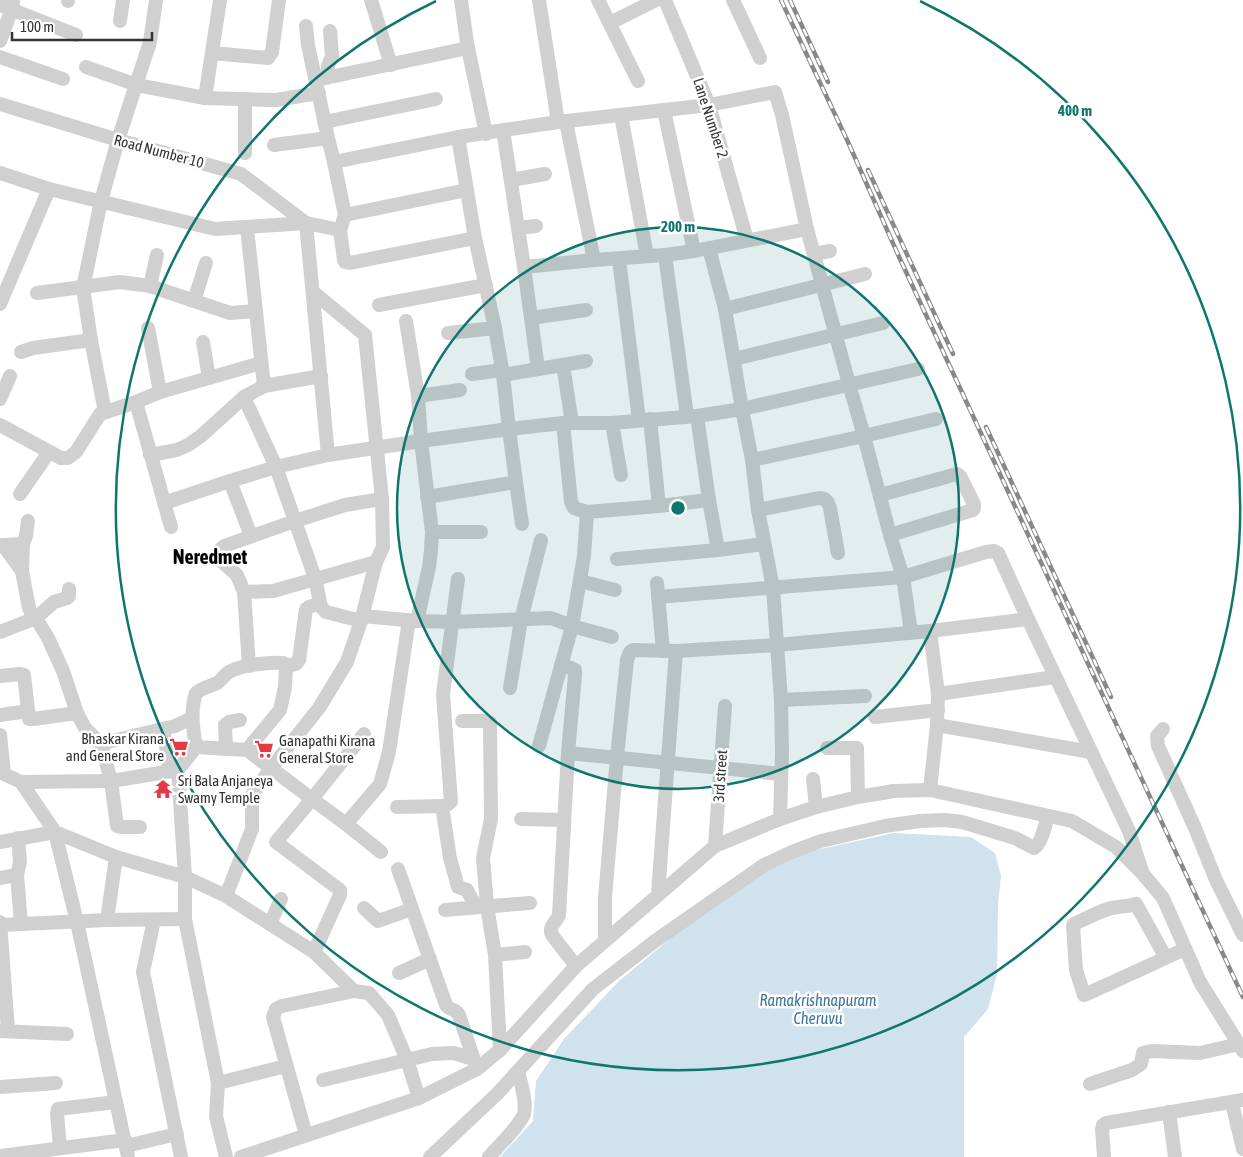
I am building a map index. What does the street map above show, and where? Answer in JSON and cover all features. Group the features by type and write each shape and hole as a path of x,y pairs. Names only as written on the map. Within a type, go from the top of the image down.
{"street":[{"path":"120,21 123,0"},
{"path":"105,412 83,288 101,201 118,140 150,42 156,0"},
{"path":"205,98 220,0"},
{"path":"212,54 268,58 272,52 279,0"},
{"path":"371,0 391,65"},
{"path":"461,0 468,48 486,134"},
{"path":"539,0 562,122 594,260"},
{"path":"598,0 638,80"},
{"path":"610,23 656,0"},
{"name":"Lane Number 2","path":"665,0 709,105 747,240"},
{"path":"733,0 760,58"},
{"path":"0,41 8,5 76,35"},
{"path":"306,26 308,45 320,84 324,122 345,215 340,230 345,262 348,263 475,238"},
{"path":"320,84 332,56 330,31"},
{"path":"86,67 137,85 205,98 276,100 320,84 391,65 468,48"},
{"path":"0,57 63,79"},
{"path":"334,162 458,137 562,122 709,105 775,92 782,115 807,229 903,577 911,632"},
{"path":"245,99 245,153"},
{"path":"324,122 436,99"},
{"name":"Road Number 10","path":"0,104 118,140 241,174 306,223"},
{"path":"664,110 694,251"},
{"path":"620,115 647,256"},
{"path":"503,130 538,369"},
{"path":"458,137 475,238 503,372 522,524"},
{"path":"274,145 328,138"},
{"path":"0,173 49,189 215,229 306,223 340,230"},
{"path":"511,180 545,174"},
{"path":"0,304 49,189"},
{"path":"345,215 467,190"},
{"path":"306,223 328,455"},
{"path":"518,228 536,226"},
{"path":"247,228 264,386"},
{"path":"524,267 665,255 807,229"},
{"path":"709,248 725,309 752,460 758,510 773,588 781,700 780,820"},
{"path":"814,254 830,251"},
{"path":"150,286 157,255"},
{"path":"665,255 692,416 718,550"},
{"path":"619,259 659,506"},
{"path":"194,301 206,263"},
{"path":"725,309 865,274"},
{"path":"37,293 120,282 150,286 230,313 256,312"},
{"path":"379,305 486,285"},
{"path":"226,896 252,829 252,795 319,708 347,662 376,562 383,547 382,499 365,334 313,292"},
{"path":"531,318 586,310"},
{"path":"346,824 380,784 389,752 413,620 429,567 432,532 421,441 418,396 406,321"},
{"path":"734,359 883,323"},
{"path":"148,328 160,392"},
{"path":"448,333 495,328"},
{"path":"21,352 33,348 91,340"},
{"path":"203,342 208,378"},
{"path":"472,374 538,369 586,361"},
{"path":"0,425 60,458 68,458 76,452 100,414 160,392 261,363"},
{"path":"563,365 571,502 574,508 588,512 709,500"},
{"path":"164,503 276,467 328,455 509,429 567,424 612,423 692,416 742,409 918,369"},
{"path":"0,399 10,376"},
{"path":"150,455 178,450 188,445 201,436 244,397 264,386 320,376"},
{"path":"418,396 460,390"},
{"path":"244,397 276,467 314,578 322,610 361,618 453,622 551,618 612,637"},
{"path":"136,402 171,527"},
{"path":"752,460 936,419"},
{"path":"612,423 621,475"},
{"path":"20,494 49,452"},
{"path":"880,495 957,474 960,476 974,504 973,510 890,535"},
{"path":"230,481 251,536"},
{"path":"428,497 516,482"},
{"path":"758,510 820,498 826,499 830,508 838,553"},
{"path":"249,666 244,592 237,575 220,560 220,550 224,546 294,520 345,505 382,499"},
{"path":"539,746 572,626 584,556 588,512"},
{"path":"28,521 23,544 22,571 29,608 48,638 62,671 76,713 103,751 111,781 118,827 140,827"},
{"path":"432,532 481,532"},
{"path":"510,688 521,620 541,540"},
{"path":"1,545 23,544"},
{"path":"617,559 764,544"},
{"path":"1,545 22,571"},
{"path":"658,894 669,762 669,651 657,590 773,588 903,577 994,550 998,552 1001,558 1129,832 1143,874"},
{"path":"244,592 273,590 376,562"},
{"path":"397,807 442,806 450,804 443,694 458,579"},
{"path":"580,581 615,590"},
{"path":"0,632 36,618 54,602 67,598 69,596 69,589"},
{"path":"286,668 296,664 299,660 306,609 320,603"},
{"path":"605,940 605,898 617,757 630,652 638,649 669,651 777,645 1028,619"},
{"path":"930,630 938,694 937,725 930,790"},
{"path":"196,747 192,718 196,693 202,688 220,681 228,673 237,669 276,662 283,663 286,668 285,687 280,710 248,750"},
{"path":"561,665 571,668 576,672 568,753 559,915 551,929 552,935 576,966"},
{"path":"0,676 23,674 28,716 31,719 76,713"},
{"path":"938,694 1056,677"},
{"path":"781,700 865,696"},
{"name":"3rd street","path":"715,846 725,706"},
{"path":"875,717 938,710"},
{"path":"0,715 28,711"},
{"path":"98,744 176,726 192,718"},
{"path":"226,749 225,725 229,722 240,720"},
{"path":"462,721 484,721 490,723 491,819 484,858 481,906 494,955 500,1050"},
{"path":"937,725 1091,752"},
{"path":"163,729 174,770 185,877 185,920 218,1083 216,1116 226,1157"},
{"path":"1163,729 1157,736 1158,746 1196,828 1216,880 1243,936"},
{"path":"314,952 340,895 340,890 276,842 364,734"},
{"path":"0,735 2,773 21,782 111,781 174,770 196,747"},
{"path":"196,747 248,750 381,852"},
{"path":"827,748 857,748 858,797"},
{"path":"568,753 781,774"},
{"path":"812,779 816,807"},
{"path":"21,782 55,832 77,922 126,1148"},
{"path":"241,1157 419,1098 500,1050 576,966 715,846 816,807 894,791 930,790 1072,821 1116,847 1143,874 1163,898 1200,982 1241,1048 1200,1053 1143,1053 1141,1064 1132,1070 1090,1084"},
{"path":"442,806 450,858 458,887 468,890 481,906"},
{"path":"430,1157 492,1100 592,990 655,941 764,865 794,850 821,841 885,826 920,821 945,820 962,822 1015,838 1034,848 1040,842 1048,816"},
{"path":"521,819 564,820"},
{"path":"0,842 55,832 116,858 185,877 226,896 314,952 354,991"},
{"path":"18,838 20,862 17,876 21,924"},
{"path":"107,920 116,858"},
{"path":"398,869 446,1006 459,1014 475,1064"},
{"path":"0,878 17,876"},
{"path":"270,924 281,899"},
{"path":"445,910 530,903"},
{"path":"1166,958 1136,904 1106,910 1073,926 1076,970 1084,995 1166,958 1185,948"},
{"path":"364,908 378,921 412,909"},
{"path":"67,1034 4,1031 0,924 107,920 185,920"},
{"path":"154,920 143,972 181,1157"},
{"path":"494,955 526,952"},
{"path":"399,973 430,959"},
{"path":"306,1135 273,1017 276,1009 282,1006 354,991 370,994 388,1015 407,1060 419,1098"},
{"path":"323,1080 432,1054 454,1053 475,1064"},
{"path":"218,1083 286,1066"},
{"path":"488,1157 514,1130 524,1114 524,1103 518,1071"},
{"path":"0,1087 56,1083"},
{"path":"60,1148 56,1114 58,1109 116,1102"},
{"path":"1104,1157 1102,1129 1106,1123 1238,1102 1243,1149"},
{"path":"1169,1112 1175,1157"},
{"path":"0,1156 60,1148 126,1148 177,1134"}],"water":[{"name":"Ramakrishnapuram Cheruvu","path":"894,833 971,837 995,853 1001,876 998,904 997,974 988,1009 964,1037 964,1157 500,1157 533,1121 536,1081 564,1039 619,981 734,886 807,852"}],"railway":[{"path":"781,0 1243,997"},
{"path":"790,0 828,82"},
{"path":"868,170 953,354"},
{"path":"986,427 1111,697"}],"place":[{"name":"Bhaskar Kirana and General Store","path":"179,747"},
{"name":"Ganapathi Kirana General Store","path":"264,749"},
{"name":"Sri Bala Anjaneya Swamy Temple","path":"163,789"}],"district":[{"name":"Neredmet","path":"210,556"}]}
